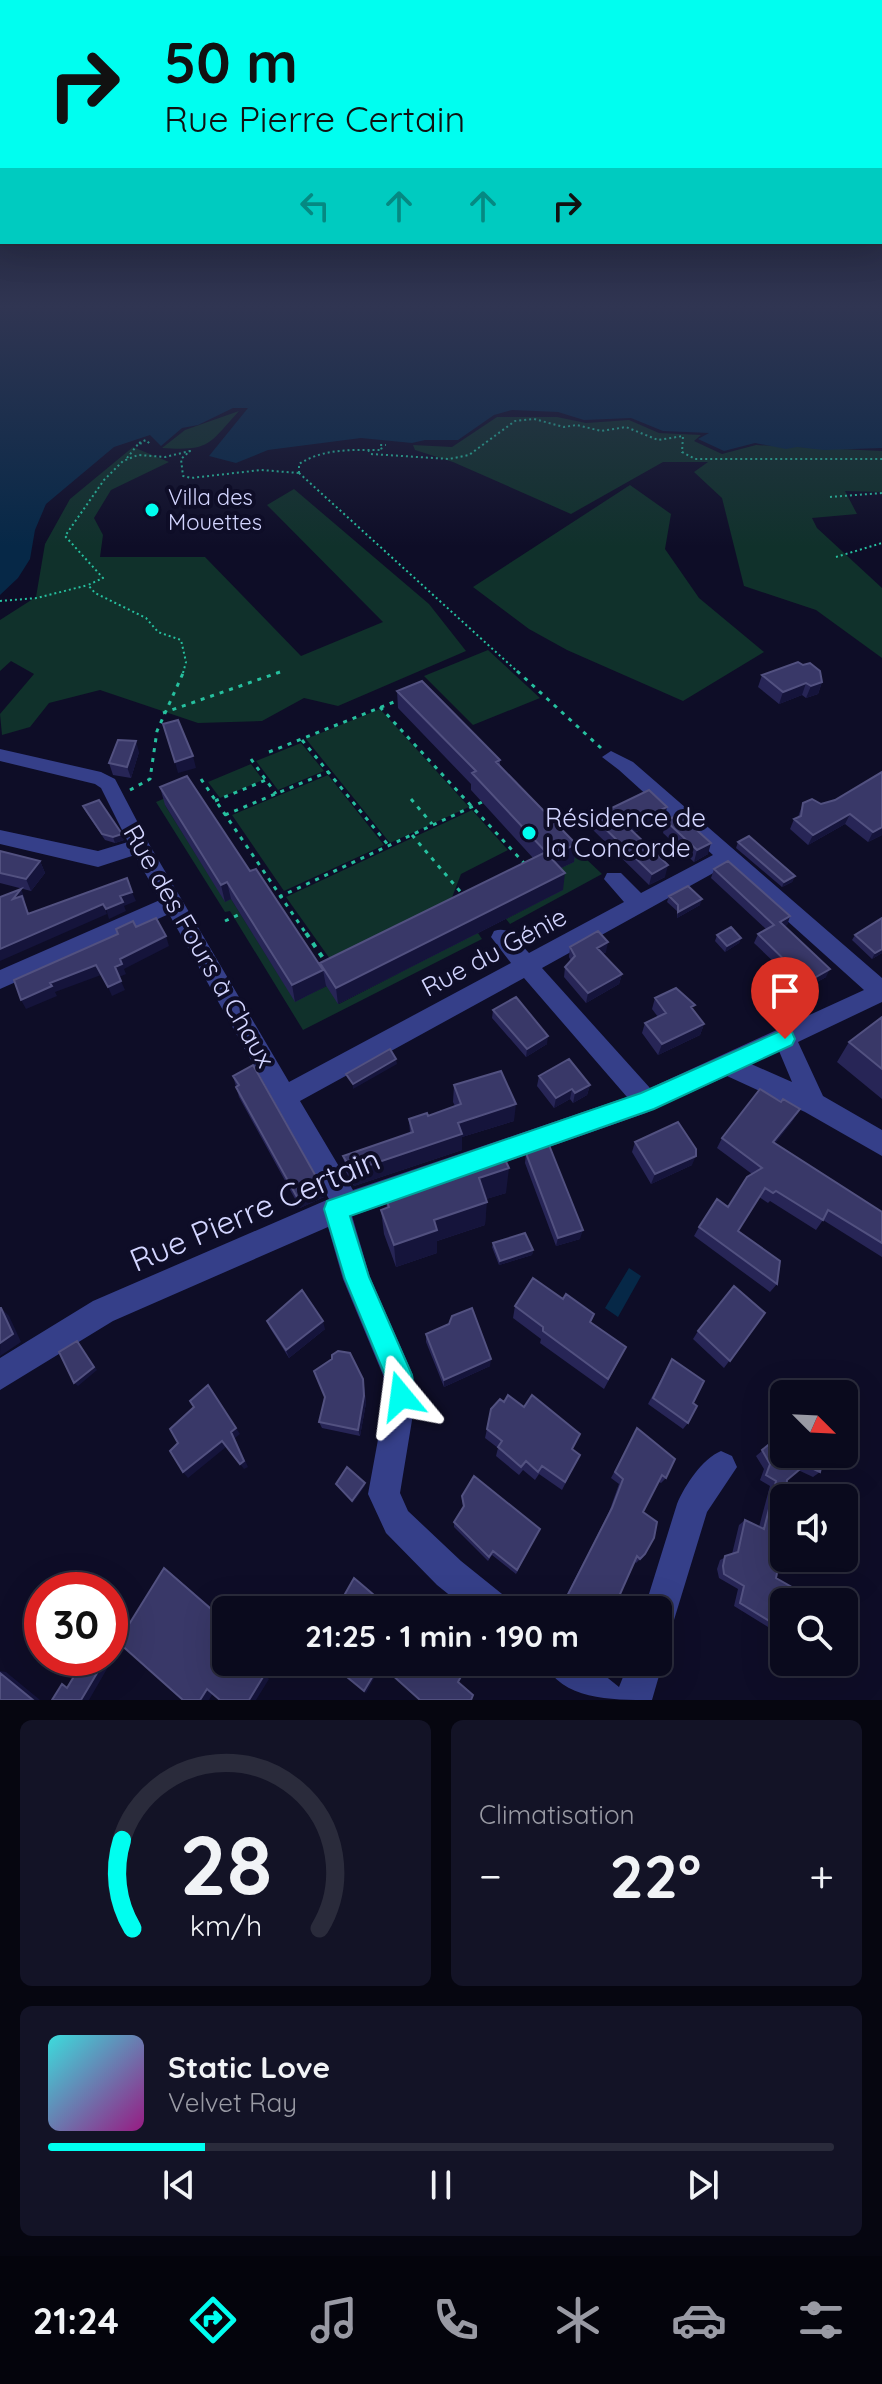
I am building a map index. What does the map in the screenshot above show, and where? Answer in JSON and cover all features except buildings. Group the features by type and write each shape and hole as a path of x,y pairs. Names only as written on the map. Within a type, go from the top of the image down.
{"street":[{"name":"Rue des Fours à Chaux","path":"0,755 101,779 108,784 140,846 286,1096 341,1207 357,1279 398,1375 401,1396 384,1494 397,1522 478,1596"},
{"path":"611,757 626,766 882,992"},
{"path":"0,837 98,859 140,846"},
{"name":"Rue du Génie","path":"286,1096 728,856"},
{"path":"614,879 640,905"},
{"path":"0,980 174,903"},
{"path":"502,937 646,1102"},
{"name":"Rue Pierre Certain","path":"0,1375 103,1311 341,1207 646,1102 882,992"},
{"path":"785,1039 814,1104"},
{"path":"728,1065 814,1104 882,1144"},
{"path":"665,1596 693,1504 721,1467"},
{"path":"577,1676 607,1700"},
{"path":"631,1700 636,1696 642,1676"}],"path":[{"path":"368,450 371,454 449,459 469,455 515,421 534,419 564,427 577,425 601,431 626,427 658,440 683,436 682,452 695,459 882,459"},
{"path":"0,601 16,602 20,598 36,602 66,588 88,585 103,578 86,557 69,545 65,536 80,519 100,483 141,440 150,444"},
{"path":"139,443 144,444"},
{"path":"299,473 299,464 305,459 346,450 382,450 380,445 386,445"},
{"path":"126,459 138,455 164,457 190,451 181,459 181,471 183,476 191,478 261,470 299,473 611,757"},
{"path":"830,497 882,493"},
{"path":"836,557 882,543"},
{"path":"88,585 95,593 146,618 158,632 181,640 185,650 183,681 163,713 149,763 150,779 115,799"},
{"path":"163,713 280,672"},
{"path":"269,752 407,696"},
{"path":"380,707 530,869"},
{"path":"301,739 389,846"},
{"path":"251,759 276,794"},
{"path":"225,815 328,772"},
{"path":"201,779 331,970"},
{"path":"215,801 266,780"},
{"path":"411,799 433,825"},
{"path":"270,901 482,802"},
{"path":"412,835 468,900 462,904"},
{"path":"225,921 240,914"}],"green space":[{"path":"239,411 221,432 199,447 162,448 185,430"},
{"path":"497,417 557,417 586,423 629,420 659,433 701,435 694,441 722,454 756,445 882,451 882,492 845,491 857,514 812,518 817,528 882,588 882,658 816,610 744,586 722,498 694,472 708,462 663,462 571,514 453,462 415,450 413,445 452,447"},
{"path":"133,447 169,462 111,490 94,518 103,535 100,557 205,557 301,656 383,622 267,505 294,489 429,604 466,651 338,706 304,698 262,721 198,723 100,690 49,703 30,727 2,735 0,714 34,674 11,661 0,671 0,620 36,597 45,544 70,499"},
{"path":"630,485 671,514 665,549 699,598 764,652 683,701 567,650 529,629 473,587"},
{"path":"488,650 540,698 473,725 424,676"},
{"path":"380,709 469,807 390,843 306,739"},
{"path":"301,743 324,771 278,790 256,761"},
{"path":"251,764 263,780 220,798 208,782"},
{"path":"328,775 384,845 284,891 232,815"},
{"path":"499,778 580,860 584,857 602,874 510,924 506,919 562,890"},
{"path":"189,788 165,805 225,901 231,899 295,1001 327,986 339,1004 471,936 478,933 482,939 303,1030 230,911 225,912 156,802"},
{"path":"472,810 508,850 461,874 448,908 330,959 286,897"}],"water":[{"path":"0,388 882,388 882,448 824,450 786,449 755,443 724,451 698,439 709,433 663,431 631,418 584,420 558,412 512,410 494,415 458,440 412,443 361,438 268,450 236,463 209,456 248,408 233,408 198,425 182,428 161,446 150,435 114,447 46,504 35,530 30,559 18,578 0,595"},
{"path":"629,1268 641,1276 618,1317 605,1308"}],"place":[{"name":"Villa des Mouettes","path":"152,510"},
{"name":"Résidence de la Concorde","path":"529,833"}],"route":[{"path":"401,1396 398,1375 357,1279 336,1209 646,1102 785,1039"}]}
